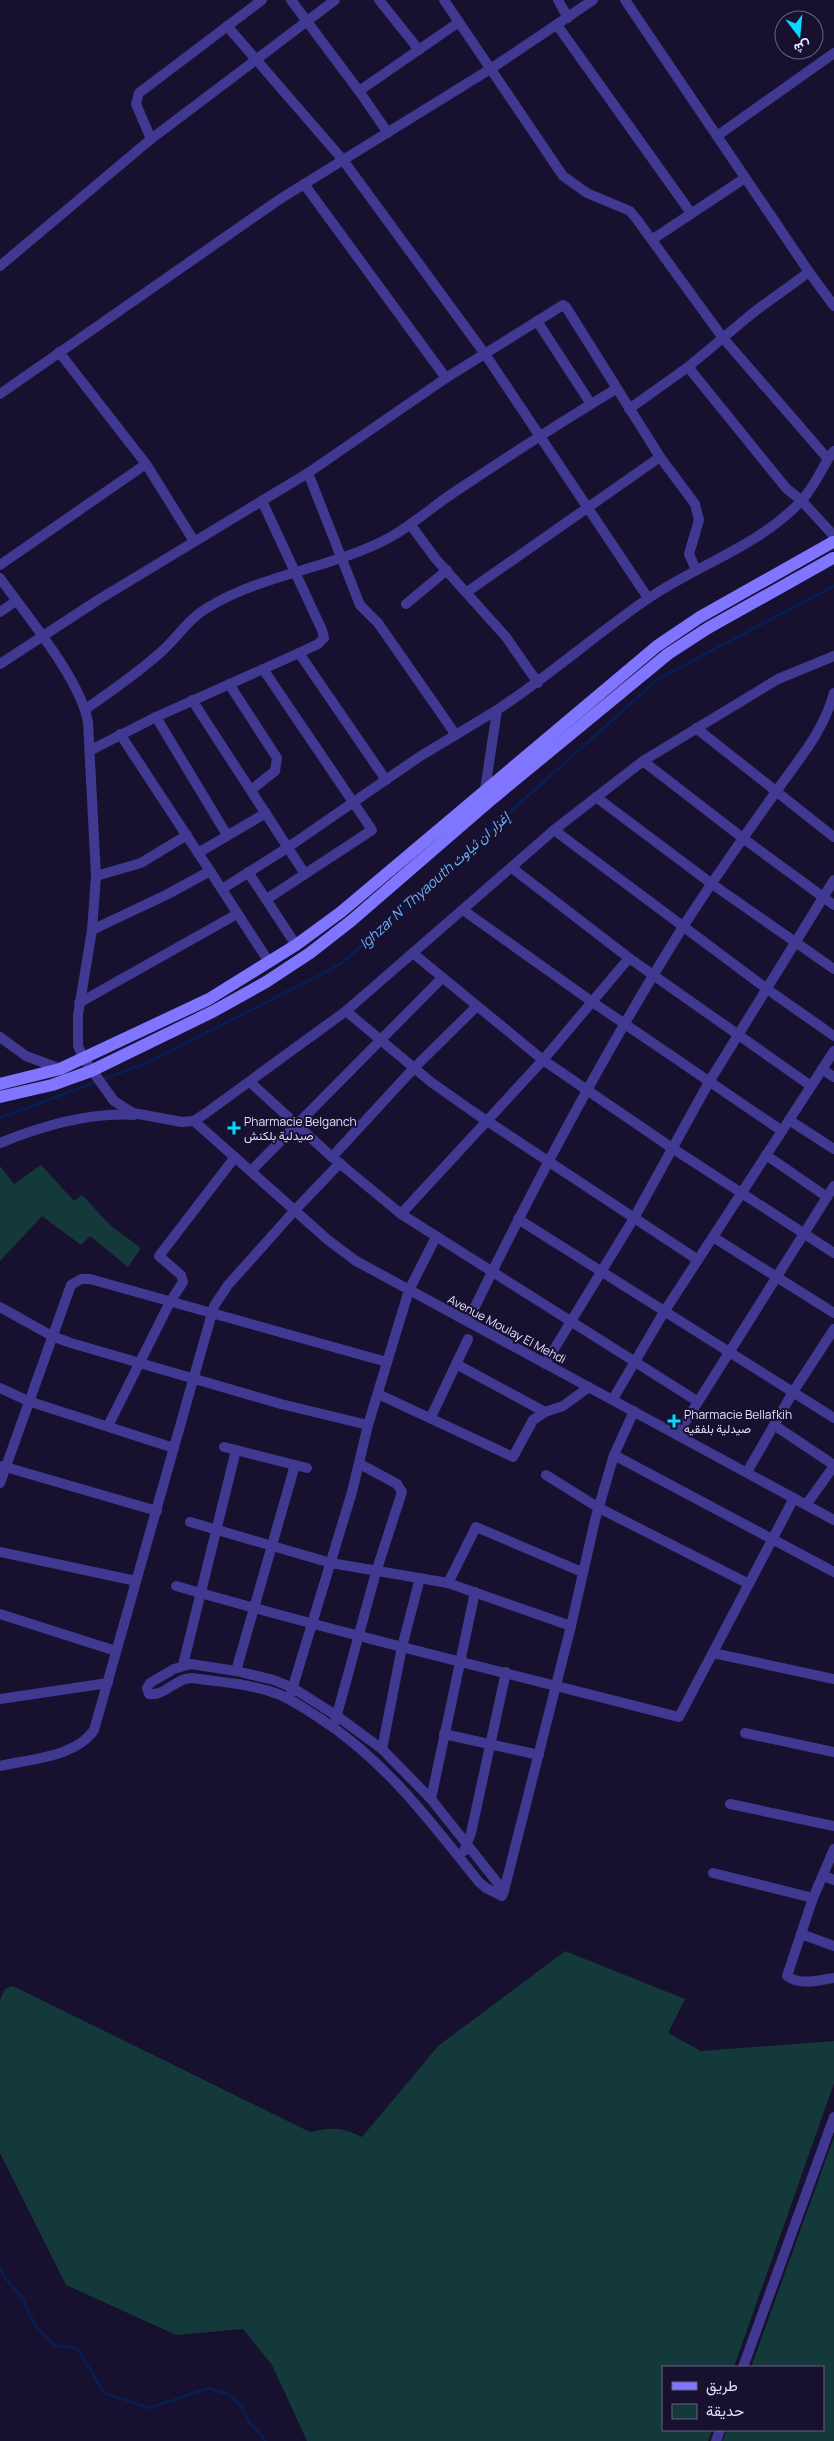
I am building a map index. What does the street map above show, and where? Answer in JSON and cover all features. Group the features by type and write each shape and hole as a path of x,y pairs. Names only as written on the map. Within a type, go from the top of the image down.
{"street":[{"path":"151,139 136,104 139,93 262,0"},
{"path":"291,0 388,133"},
{"path":"0,266 151,139 335,0"},
{"path":"379,0 418,50"},
{"path":"222,889 287,848 386,780 538,683 595,636 648,598 771,527 802,500 831,455 723,338 653,239 630,211 587,193 564,176 444,0"},
{"path":"558,0 568,18"},
{"path":"0,394 304,184 492,68 593,0"},
{"path":"626,0 745,178 834,306"},
{"path":"359,91 459,22"},
{"path":"557,25 691,213"},
{"path":"227,26 343,160 485,354 648,598"},
{"path":"717,136 834,53"},
{"path":"653,239 745,178"},
{"path":"304,184 446,378"},
{"path":"629,408 688,367 809,272"},
{"path":"0,664 194,541 308,473 446,378 559,307 566,307 660,457 692,499 700,520 689,554 696,570"},
{"path":"537,321 591,404"},
{"path":"59,352 146,464 194,541"},
{"path":"0,1084 60,1069 90,1069 214,1011 266,982 310,953 351,921 492,799 668,654 708,628 834,558 834,539 802,500 786,488 688,367"},
{"path":"86,709 163,651 183,626 207,608 225,598 294,571 342,557 382,542 452,494 616,389"},
{"path":"467,592 660,457"},
{"path":"0,565 146,464"},
{"path":"308,473 360,605 378,623 456,736"},
{"path":"91,750 192,700 318,644 324,636 262,501"},
{"path":"410,524 446,570 506,637 538,683"},
{"path":"0,1097 52,1085 75,1077 296,945 341,912 639,660 679,631 834,539"},
{"path":"406,604 446,570"},
{"path":"0,578 42,636 86,709 91,750 96,876 92,930 79,1003 77,1038 90,1069 114,1101 133,1113 172,1121 194,1121 346,1011 414,954 554,830 643,761 778,679 834,656"},
{"path":"0,612 16,601"},
{"path":"299,653 386,780"},
{"path":"263,669 372,830 267,899"},
{"path":"229,684 278,758 275,771 251,790"},
{"path":"468,1321 548,1160 625,1024 684,926 712,884 775,792 816,738 828,714 834,693"},
{"path":"192,700 305,874"},
{"path":"485,790 497,710"},
{"path":"156,717 227,835"},
{"path":"696,728 834,837"},
{"path":"120,734 269,962"},
{"path":"643,761 834,905"},
{"path":"596,797 712,884 834,969"},
{"path":"198,852 266,813"},
{"path":"554,830 767,989 834,1036"},
{"path":"96,876 141,863 187,835"},
{"path":"512,868 629,958 811,1086"},
{"path":"92,930 168,894 210,871"},
{"path":"248,872 296,945"},
{"path":"545,1364 634,1218 709,1082 834,880"},
{"path":"463,910 591,1001 782,1131"},
{"path":"79,1003 237,914"},
{"path":"414,954 476,1007 543,1060 672,1148 834,1253"},
{"path":"401,1214 543,1060 629,958"},
{"path":"250,1171 379,1039 442,978"},
{"path":"0,1766 66,1751 88,1739 94,1730 211,1314 228,1285 295,1210 414,1068 476,1007"},
{"path":"346,1011 414,1068 486,1121 698,1260"},
{"path":"0,1036 26,1056 75,1077"},
{"path":"612,1399 664,1312 834,1050"},
{"path":"822,1069 834,1077"},
{"path":"250,1082 336,1160 401,1214 570,1323 697,1401"},
{"path":"0,1142 63,1122 117,1114 142,1115"},
{"path":"789,1120 834,1149"},
{"name":"Avenue Moulay El Mehdi","path":"194,1121 356,1262 834,1520"},
{"path":"766,1155 827,1197"},
{"path":"108,1426 170,1302 180,1288 183,1278 158,1256 235,1157"},
{"path":"677,1435 834,1186"},
{"path":"518,1219 834,1418"},
{"path":"289,1699 360,1464 368,1425 409,1290 436,1236"},
{"path":"714,1237 834,1313"},
{"path":"0,1483 3,1467 71,1285 81,1279 90,1279 387,1362"},
{"path":"0,1307 52,1336 192,1379 368,1425"},
{"path":"747,1472 793,1392 834,1328"},
{"path":"431,1417 468,1339"},
{"path":"456,1364 545,1412"},
{"path":"378,1394 431,1417 513,1457 533,1420 545,1412 563,1406 589,1387"},
{"path":"0,1388 28,1401 174,1448"},
{"path":"503,1894 599,1508 614,1456 634,1411"},
{"path":"774,1426 834,1465 806,1505"},
{"path":"224,1447 307,1468"},
{"path":"183,1665 236,1450"},
{"path":"614,1456 834,1572"},
{"path":"333,1727 376,1572 402,1492 398,1484 360,1464"},
{"path":"236,1670 295,1465"},
{"path":"3,1467 157,1511"},
{"path":"546,1475 599,1508 749,1584"},
{"path":"176,1586 358,1637 459,1660 679,1717 794,1498"},
{"path":"190,1522 215,1531 331,1562 376,1572 448,1583 571,1626"},
{"path":"448,1583 476,1526 582,1572"},
{"path":"0,1552 136,1580"},
{"path":"382,1749 402,1647 420,1578"},
{"path":"430,1799 475,1592"},
{"path":"0,1614 116,1651"},
{"path":"713,1653 834,1680"},
{"path":"183,1665 236,1670 274,1680 293,1688 337,1716 382,1749 430,1799 503,1894 486,1888 459,1858 413,1800 374,1760 333,1727 289,1699 269,1692 192,1678 184,1678 156,1694 147,1691 150,1683 183,1665"},
{"path":"459,1858 467,1847 506,1672"},
{"path":"0,1699 108,1683"},
{"path":"444,1734 539,1755"},
{"path":"745,1734 834,1752"},
{"path":"730,1804 834,1826"},
{"path":"834,1849 813,1898 787,1976 794,1981 805,1982 834,1978"},
{"path":"713,1873 813,1898"},
{"path":"824,1876 834,1880"},
{"path":"801,1934 834,1946"},
{"path":"743,2366 834,2117"}],"green space":[{"path":"41,1165 74,1201 82,1195 111,1226 141,1248 128,1267 90,1236 81,1245 42,1216 0,1261 0,1166 14,1184"},
{"path":"565,1951 685,1999 668,2033 701,2051 834,2041 834,2083 734,2366 662,2366 662,2431 712,2431 708,2441 307,2441 272,2365 243,2329 176,2335 66,2285 0,2153 0,2000 5,1989 13,1986 310,2132 337,2129 362,2137 438,2046"},
{"path":"834,2137 834,2441 722,2441 727,2431 824,2431 824,2366 751,2366"}],"waterway":[{"name":"Ighzar N' Thyaouth إغزار ان ثياوث","path":"0,1118 149,1062 341,964 658,679 834,586"},
{"name":"Ighzar N' Thyaouth إغزار ان ثياوث","path":"0,2268 6,2279 23,2299 35,2325 54,2345 78,2349 104,2393 150,2408 209,2388 227,2394 242,2406 249,2422 266,2441"}],"place":[{"name":"Pharmacie Belganch صيدلية بلكنش","path":"234,1128"},
{"name":"Pharmacie Bellafkih صيدلية بلفقيه","path":"674,1421"}]}
